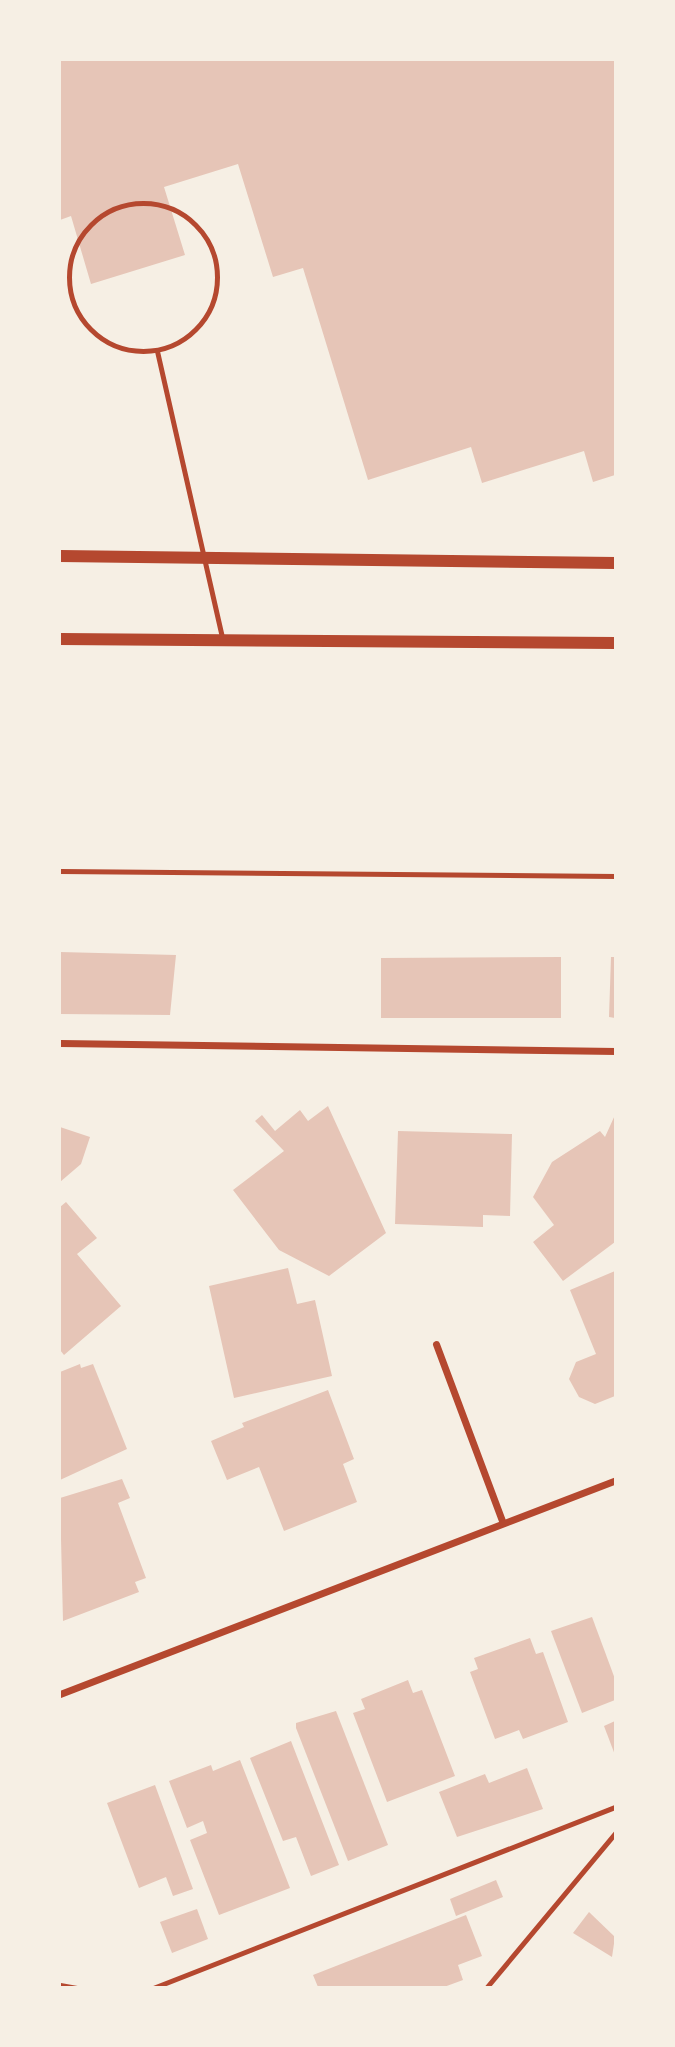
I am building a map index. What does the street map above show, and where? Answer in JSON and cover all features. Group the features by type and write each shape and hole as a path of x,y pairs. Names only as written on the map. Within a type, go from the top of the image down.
{"street":[{"path":"60,556 615,563"},
{"path":"60,639 615,643"},
{"path":"60,1043 615,1051"},
{"path":"436,1345 503,1523"},
{"path":"60,1694 615,1479"}],"lane":[{"path":"133,203 158,203 183,213 202,231 214,253 218,279 213,304 190,334 157,351 133,351 111,345 91,331 76,313 69,290 68,267 75,244 89,225 108,211 133,203"},
{"path":"157,351 206,556 223,641"},
{"path":"153,1987 615,1807"},
{"path":"486,1987 615,1832"},
{"path":"60,1985 77,1987"}],"path":[{"path":"60,871 615,876"}],"building":[{"path":"60,60 615,60 615,475 593,482 584,451 482,483 471,447 368,480 303,268 273,277 238,164 164,187 185,255 91,284 71,216 60,220"},
{"path":"60,952 176,955 170,1015 60,1014"},
{"path":"561,957 561,1018 381,1018 381,958"},
{"path":"611,957 615,957 615,1018 609,1017"},
{"path":"328,1106 386,1233 329,1276 279,1250 233,1190 284,1151 255,1121 262,1115 275,1131 300,1110 308,1121"},
{"path":"615,1115 615,1242 563,1281 533,1242 554,1225 533,1197 552,1162 600,1131 605,1137"},
{"path":"60,1127 90,1137 81,1164 60,1182"},
{"path":"398,1131 512,1134 510,1216 483,1215 483,1227 395,1224"},
{"path":"66,1202 97,1238 77,1254 121,1306 64,1355 60,1350 60,1207"},
{"path":"288,1268 297,1304 315,1300 332,1376 234,1398 209,1286"},
{"path":"615,1271 615,1396 595,1404 579,1397 569,1379 576,1362 596,1354 570,1290"},
{"path":"80,1364 81,1368 93,1364 127,1449 60,1480 60,1372"},
{"path":"328,1390 354,1459 343,1464 357,1502 284,1531 259,1467 227,1480 211,1441 244,1427 242,1423"},
{"path":"122,1479 130,1498 118,1503 146,1578 135,1582 139,1592 63,1621 60,1498"},
{"path":"592,1617 615,1679 615,1700 582,1713 551,1631"},
{"path":"530,1638 536,1654 543,1652 568,1722 523,1739 519,1730 495,1739 470,1672 478,1669 474,1658"},
{"path":"408,1680 413,1693 422,1690 455,1776 387,1802 353,1713 365,1709 361,1699"},
{"path":"336,1711 388,1845 348,1861 296,1728 296,1723"},
{"path":"615,1721 615,1755 604,1726"},
{"path":"291,1741 339,1865 311,1876 296,1837 283,1841 250,1758"},
{"path":"240,1760 290,1888 219,1915 190,1840 207,1833 203,1821 187,1828 169,1781 211,1765 213,1771"},
{"path":"527,1768 543,1809 457,1837 439,1792 485,1774 489,1783"},
{"path":"155,1785 193,1889 173,1896 166,1877 139,1888 107,1803"},
{"path":"496,1880 503,1897 456,1916 450,1899"},
{"path":"197,1909 208,1939 172,1953 160,1922"},
{"path":"589,1912 615,1937 612,1957 573,1933"},
{"path":"466,1915 482,1956 458,1965 463,1980 444,1987 318,1987 313,1975"}]}
